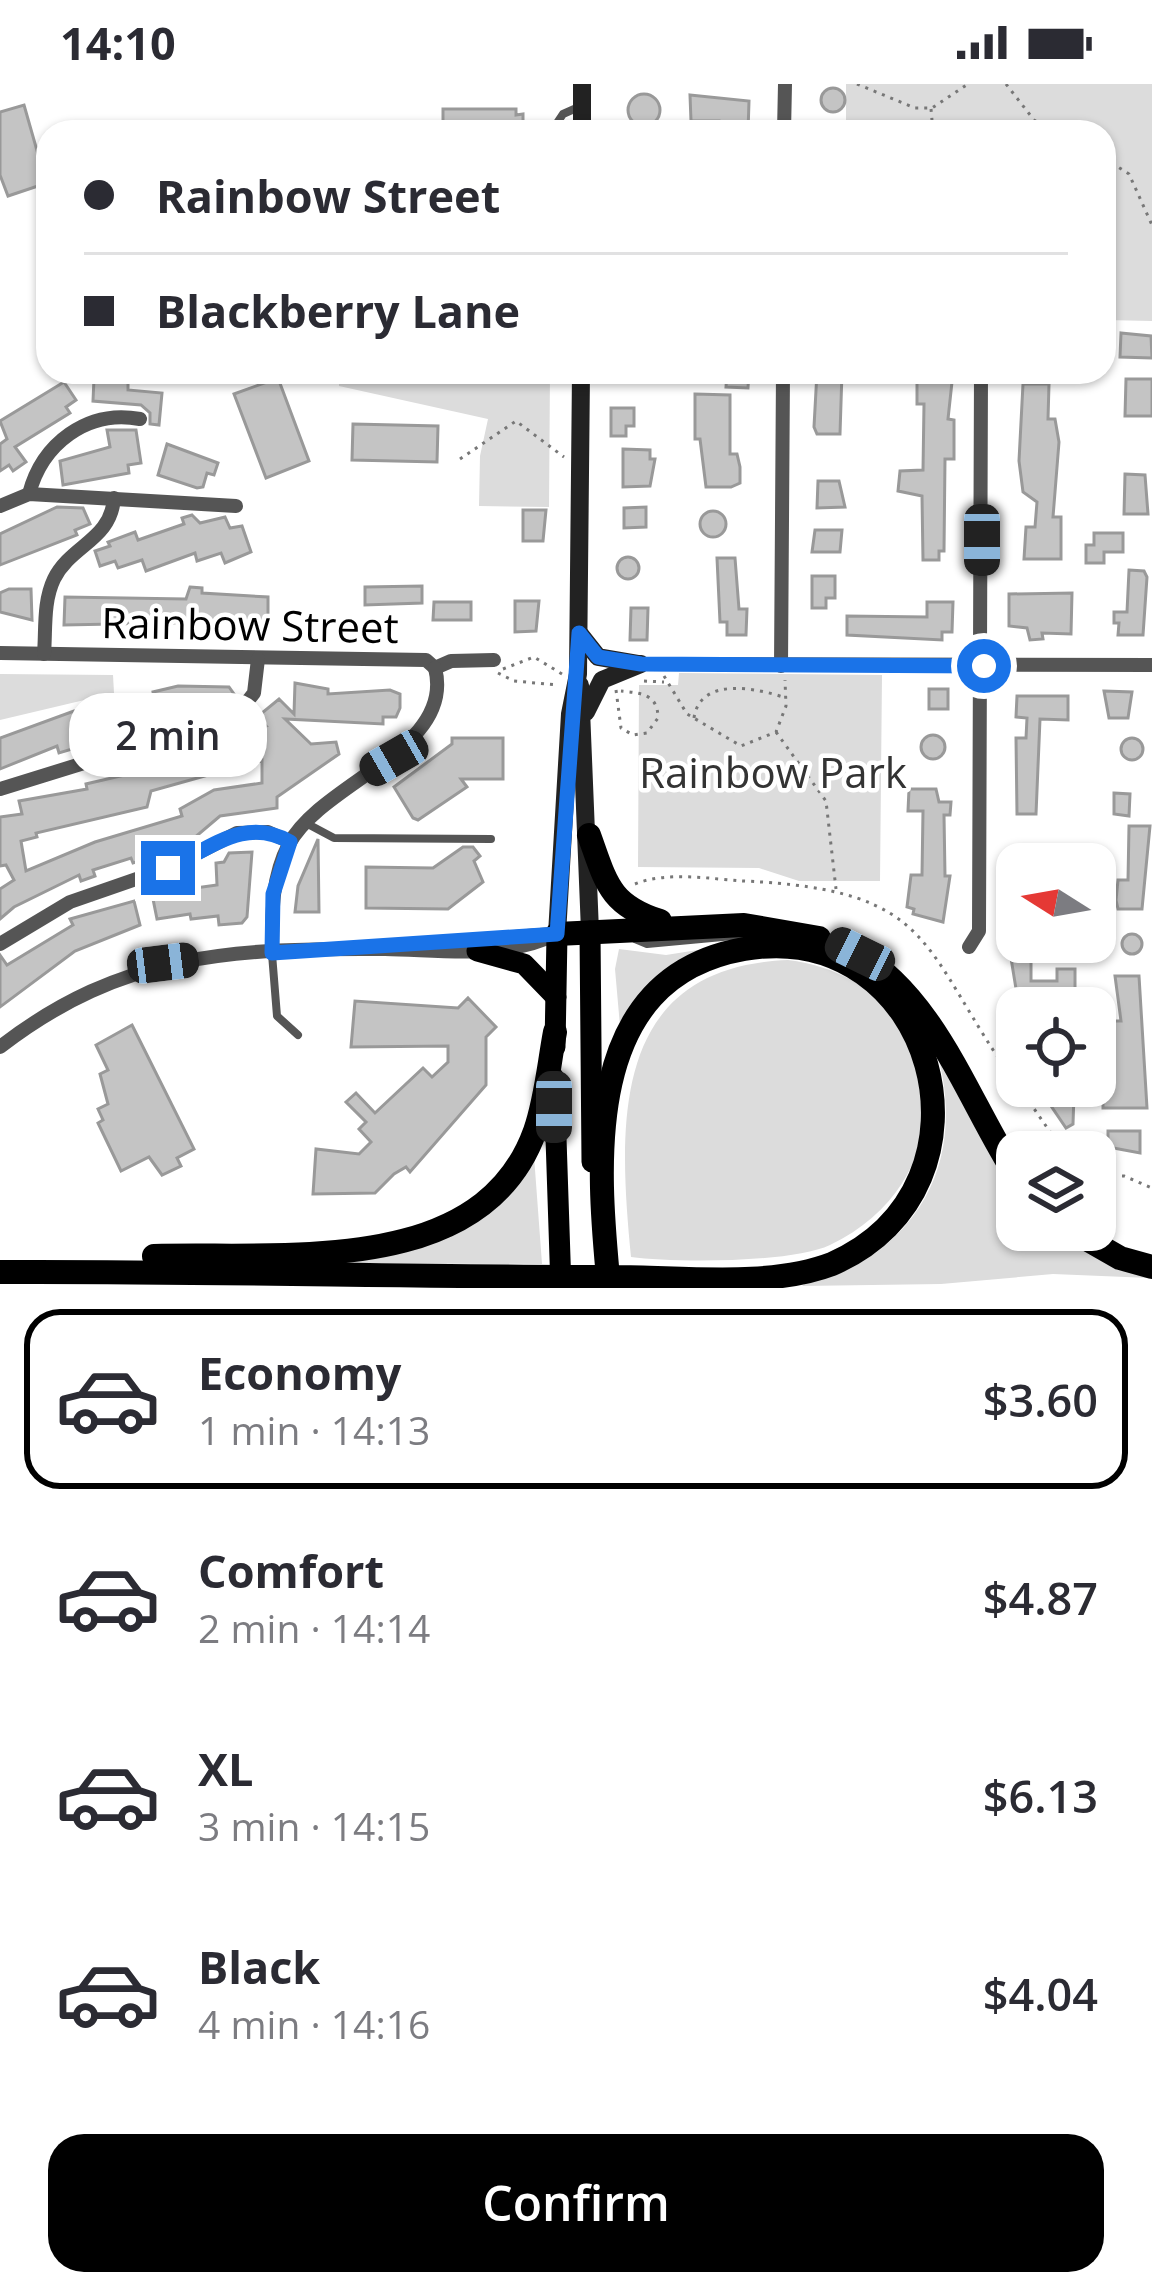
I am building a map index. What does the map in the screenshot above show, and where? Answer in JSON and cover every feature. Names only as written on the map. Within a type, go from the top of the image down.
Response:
[{"type":"highway","points":[[589,835],[616,897],[631,912],[679,927]]},
{"type":"highway","points":[[557,934],[762,928],[838,944],[890,974],[916,1004],[996,1141]]},
{"type":"highway","points":[[0,1268],[617,1282],[805,1273],[852,1254],[886,1228],[924,1170],[935,1119],[922,1047],[884,992],[844,963],[816,953],[768,947],[706,961],[645,1006],[621,1044],[606,1102],[603,1182],[617,1282]]},
{"type":"highway","points":[[0,1268],[329,1250],[422,1239],[476,1211],[516,1168],[535,1131],[555,1032]]},
{"type":"highway","points":[[1108,1251],[1152,1268]]},
{"type":"main road","points":[[582,84],[582,120]]},
{"type":"main road","points":[[561,1288],[557,934],[570,714],[578,674],[581,384]]},
{"type":"main road","points":[[579,633],[598,657],[649,664]]},
{"type":"main road","points":[[585,716],[602,680],[649,664]]},
{"type":"main road","points":[[578,674],[601,931],[592,1169],[599,1288]]},
{"type":"main road","points":[[477,951],[524,964],[556,997]]},
{"type":"street","points":[[784,120],[785,84]]},
{"type":"street","points":[[783,384],[783,666]]},
{"type":"street","points":[[969,947],[979,931],[984,666],[981,384]]},
{"type":"street","points":[[29,494],[41,464],[70,432],[113,416],[140,419]]},
{"type":"street","points":[[0,506],[29,494],[236,506]]},
{"type":"street","points":[[44,654],[47,598],[56,574],[106,529],[114,499]]},
{"type":"street","name":"Rainbow Street","points":[[0,653],[426,660],[435,668],[451,661],[495,663]]},
{"type":"street","points":[[0,789],[18,779],[119,756],[236,716],[254,693],[258,659]]},
{"type":"street","points":[[649,664],[1152,665]]},
{"type":"street","points":[[272,953],[273,894],[290,842],[320,803],[411,742],[437,690],[435,668]]},
{"type":"street","points":[[0,944],[70,902],[168,868],[237,833],[268,832],[290,842]]},
{"type":"street","points":[[389,949],[426,941],[557,934]]},
{"type":"street","points":[[0,1047],[50,1009],[126,973],[163,963],[272,953],[477,951],[531,946],[557,934]]},
{"type":"lane","points":[[559,120],[582,106]]},
{"type":"lane","points":[[304,822],[334,838],[491,839]]},
{"type":"lane","points":[[601,931],[647,944],[731,940],[762,928]]},
{"type":"lane","points":[[272,953],[277,1016],[298,1036]]},
{"type":"path","points":[[857,84],[874,95],[932,108],[968,84]]},
{"type":"path","points":[[1006,84],[1034,120]]},
{"type":"path","points":[[932,108],[932,120]]},
{"type":"path","points":[[1116,166],[1129,174],[1152,225]]},
{"type":"path","points":[[460,460],[516,421],[580,470]]},
{"type":"path","points":[[495,663],[511,669],[535,657],[558,674],[578,674]]},
{"type":"path","points":[[649,664],[694,720],[741,746],[776,732]]},
{"type":"path","points":[[776,732],[786,698],[783,666]]},
{"type":"path","points":[[694,720],[698,701],[710,693],[754,687],[786,698]]},
{"type":"path","points":[[776,732],[826,802],[827,843],[837,866],[835,890]]},
{"type":"path","points":[[616,897],[639,882],[665,878],[835,890],[885,910],[927,941],[996,1051]]},
{"type":"path","points":[[1116,1175],[1152,1188]]},
{"type":"green space","points":[[846,84],[1152,84],[1152,321],[1116,320],[1116,120],[846,120]]},
{"type":"green space","points":[[550,384],[549,507],[479,506],[480,456],[488,419],[339,386]]},
{"type":"green space","name":"Rainbow Park","points":[[679,673],[882,675],[880,881],[799,881],[759,868],[638,867],[639,685],[678,685]]},
{"type":"green space","points":[[0,674],[113,675],[114,693],[0,720]]},
{"type":"green space","points":[[619,949],[666,955],[704,949],[620,1026],[615,969]]},
{"type":"green space","points":[[788,960],[842,975],[883,1003],[910,1041],[924,1084],[923,1130],[907,1175],[876,1214],[830,1245],[812,1251],[732,1260],[631,1257],[625,1155],[628,1106],[638,1061],[657,1022],[687,991],[730,969]]},
{"type":"green space","points":[[934,1043],[996,1148],[996,1251],[1102,1251],[1150,1278],[1053,1274],[941,1284],[802,1286],[860,1263],[888,1243],[927,1195],[945,1137],[942,1075]]},
{"type":"green space","points":[[534,1156],[542,1264],[280,1263],[434,1243],[470,1224]]},
{"type":"building","points":[[833,88],[845,100],[833,112],[821,100]]},
{"type":"building","points":[[644,94],[658,104],[656,120],[632,120],[628,110],[633,99]]},
{"type":"building","points":[[690,95],[749,101],[748,120],[691,120]]},
{"type":"building","points":[[24,105],[36,147],[36,187],[8,196],[0,175],[0,112]]},
{"type":"building","points":[[443,109],[516,109],[516,115],[523,114],[523,120],[443,120]]},
{"type":"building","points":[[1121,333],[1151,336],[1152,358],[1120,357]]},
{"type":"building","points":[[1126,379],[1152,379],[1152,416],[1125,416]]},
{"type":"building","points":[[61,384],[76,400],[66,407],[70,413],[15,447],[26,462],[13,471],[9,465],[0,471],[0,444],[7,439],[0,421]]},
{"type":"building","points":[[94,384],[128,384],[128,390],[162,393],[159,425],[150,424],[150,413],[141,405],[93,401]]},
{"type":"building","points":[[262,384],[280,384],[309,461],[266,478],[234,394]]},
{"type":"building","points":[[816,384],[842,384],[840,434],[817,434]]},
{"type":"building","points":[[917,384],[952,384],[948,419],[954,420],[954,459],[945,459],[944,551],[939,551],[939,560],[923,560],[922,496],[898,491],[900,471],[923,470],[924,404],[917,404]]},
{"type":"building","points":[[1023,384],[1049,384],[1048,419],[1055,419],[1059,442],[1053,517],[1061,517],[1061,559],[1024,559],[1026,527],[1035,527],[1037,502],[1023,492],[1019,461]]},
{"type":"building","points":[[695,394],[730,395],[730,454],[737,454],[740,483],[706,487],[700,439],[695,439]]},
{"type":"building","points":[[611,408],[634,408],[634,426],[626,426],[626,436],[611,436]]},
{"type":"building","points":[[353,424],[438,426],[437,462],[352,460]]},
{"type":"building","points":[[107,430],[136,430],[141,463],[128,465],[129,473],[63,485],[60,461],[110,447]]},
{"type":"building","points":[[167,444],[218,463],[214,475],[207,473],[203,487],[197,488],[158,475]]},
{"type":"building","points":[[623,449],[650,450],[650,459],[655,459],[650,486],[623,487]]},
{"type":"building","points":[[1125,474],[1145,475],[1148,514],[1124,514]]},
{"type":"building","points":[[818,481],[839,481],[845,507],[817,508]]},
{"type":"building","points":[[57,507],[83,508],[90,524],[75,530],[77,535],[0,565],[0,534]]},
{"type":"building","points":[[646,507],[646,527],[624,528],[624,508]]},
{"type":"building","points":[[523,510],[546,510],[543,541],[523,541]]},
{"type":"building","points":[[713,511],[726,524],[713,537],[700,524]]},
{"type":"building","points":[[192,515],[200,523],[225,517],[230,528],[242,526],[251,552],[225,563],[221,553],[197,561],[195,553],[146,571],[142,560],[118,568],[115,561],[100,566],[95,551],[110,546],[108,542],[135,532],[138,540],[184,524],[182,518]]},
{"type":"building","points":[[815,530],[842,530],[840,552],[812,552]]},
{"type":"building","points":[[1094,533],[1123,533],[1123,552],[1104,552],[1104,563],[1086,563],[1086,545],[1094,545]]},
{"type":"building","points":[[628,557],[639,568],[628,579],[617,568]]},
{"type":"building","points":[[717,558],[735,558],[739,609],[747,609],[746,635],[727,635],[727,622],[720,622]]},
{"type":"building","points":[[1129,570],[1144,571],[1147,577],[1143,635],[1118,635],[1119,623],[1114,623],[1114,612],[1127,612]]},
{"type":"building","points":[[812,576],[835,576],[835,598],[826,598],[826,608],[812,608]]},
{"type":"building","points":[[422,586],[422,603],[365,605],[365,587]]},
{"type":"building","points":[[190,587],[202,588],[202,593],[268,597],[268,621],[64,625],[65,597],[186,599]]},
{"type":"building","points":[[31,589],[32,620],[0,612],[0,593]]},
{"type":"building","points":[[1072,593],[1071,634],[1042,633],[1043,639],[1030,640],[1027,628],[1009,626],[1009,594]]},
{"type":"building","points":[[515,601],[539,601],[536,631],[515,632]]},
{"type":"building","points":[[434,602],[471,602],[471,620],[433,620]]},
{"type":"building","points":[[927,602],[953,602],[952,632],[942,632],[942,640],[847,635],[847,616],[927,617]]},
{"type":"building","points":[[631,608],[648,608],[647,640],[630,640]]},
{"type":"building","points":[[295,683],[328,689],[328,694],[390,690],[400,694],[396,717],[383,717],[383,724],[285,719],[311,744],[336,742],[339,754],[277,797],[277,808],[220,816],[193,839],[146,855],[147,859],[133,863],[131,858],[93,870],[95,876],[81,881],[79,875],[14,907],[0,919],[0,889],[14,880],[6,865],[0,866],[0,817],[22,814],[19,801],[87,789],[86,784],[155,768],[165,759],[212,745],[211,741],[266,726],[257,717],[279,699],[294,714]],"holes":[[[262,760],[262,783],[214,790],[180,809],[182,816],[95,842],[26,871],[21,841],[37,837],[36,833],[147,807],[151,791]]]},
{"type":"building","points":[[178,686],[229,687],[234,694],[223,700],[225,708],[184,713],[124,736],[121,723],[96,729],[99,741],[59,753],[57,746],[0,769],[0,738],[74,711],[154,698],[153,692]]},
{"type":"building","points":[[929,689],[948,689],[948,709],[929,709]]},
{"type":"building","points":[[1104,691],[1132,692],[1128,718],[1109,718]]},
{"type":"building","points":[[1017,696],[1068,696],[1068,720],[1040,719],[1036,814],[1017,814],[1016,738],[1026,738],[1027,718],[1016,717]]},
{"type":"building","points":[[933,735],[945,747],[933,759],[921,747]]},
{"type":"building","points":[[452,738],[503,738],[503,779],[461,779],[467,787],[418,820],[413,818],[394,787],[452,744]]},
{"type":"building","points":[[1132,738],[1143,749],[1132,760],[1121,749]]},
{"type":"building","points":[[909,789],[936,789],[939,802],[951,802],[950,815],[944,815],[945,876],[950,876],[943,922],[913,914],[914,909],[907,907],[911,875],[922,875],[923,811],[908,811]]},
{"type":"building","points":[[1114,793],[1130,794],[1129,816],[1114,814]]},
{"type":"building","points":[[1129,826],[1150,826],[1142,909],[1118,909],[1118,880],[1128,880]]},
{"type":"building","points":[[318,839],[319,912],[295,912],[298,886]]},
{"type":"building","points":[[463,847],[473,847],[480,856],[474,861],[483,882],[448,909],[366,908],[366,867],[433,868]]},
{"type":"building","points":[[252,852],[247,917],[242,923],[219,925],[218,916],[191,919],[190,914],[157,919],[152,894],[217,885],[216,863],[224,862],[229,853]]},
{"type":"building","points":[[134,901],[140,925],[75,951],[0,1007],[0,955],[7,965],[73,925],[70,919]]},
{"type":"building","points":[[1132,934],[1142,944],[1132,954],[1122,944]]},
{"type":"building","points":[[1012,963],[1031,963],[1031,981],[1057,981],[1057,969],[1075,969],[1075,987],[1016,987]]},
{"type":"building","points":[[1115,976],[1139,976],[1147,1108],[1103,1108],[1116,1107],[1116,1021],[1121,1021]]},
{"type":"building","points":[[468,998],[496,1027],[486,1037],[486,1085],[410,1172],[406,1167],[394,1174],[375,1193],[313,1194],[316,1149],[359,1154],[371,1142],[359,1129],[366,1122],[346,1102],[356,1093],[375,1113],[423,1068],[432,1077],[448,1062],[448,1046],[351,1047],[355,1001],[458,1008]]},
{"type":"building","points":[[132,1025],[194,1149],[177,1158],[181,1166],[162,1175],[149,1157],[121,1171],[98,1123],[103,1120],[98,1109],[108,1104],[100,1074],[108,1070],[96,1045]]},
{"type":"building","points":[[1052,1107],[1074,1107],[1073,1124],[1066,1128]]},
{"type":"building","points":[[1116,1131],[1140,1131],[1140,1153],[1116,1148]]},
{"type":"route","points":[[168,868],[237,833],[268,832],[290,842],[273,894],[272,953],[389,949],[426,941],[557,934],[579,633],[598,657],[641,664],[984,666]]}]
